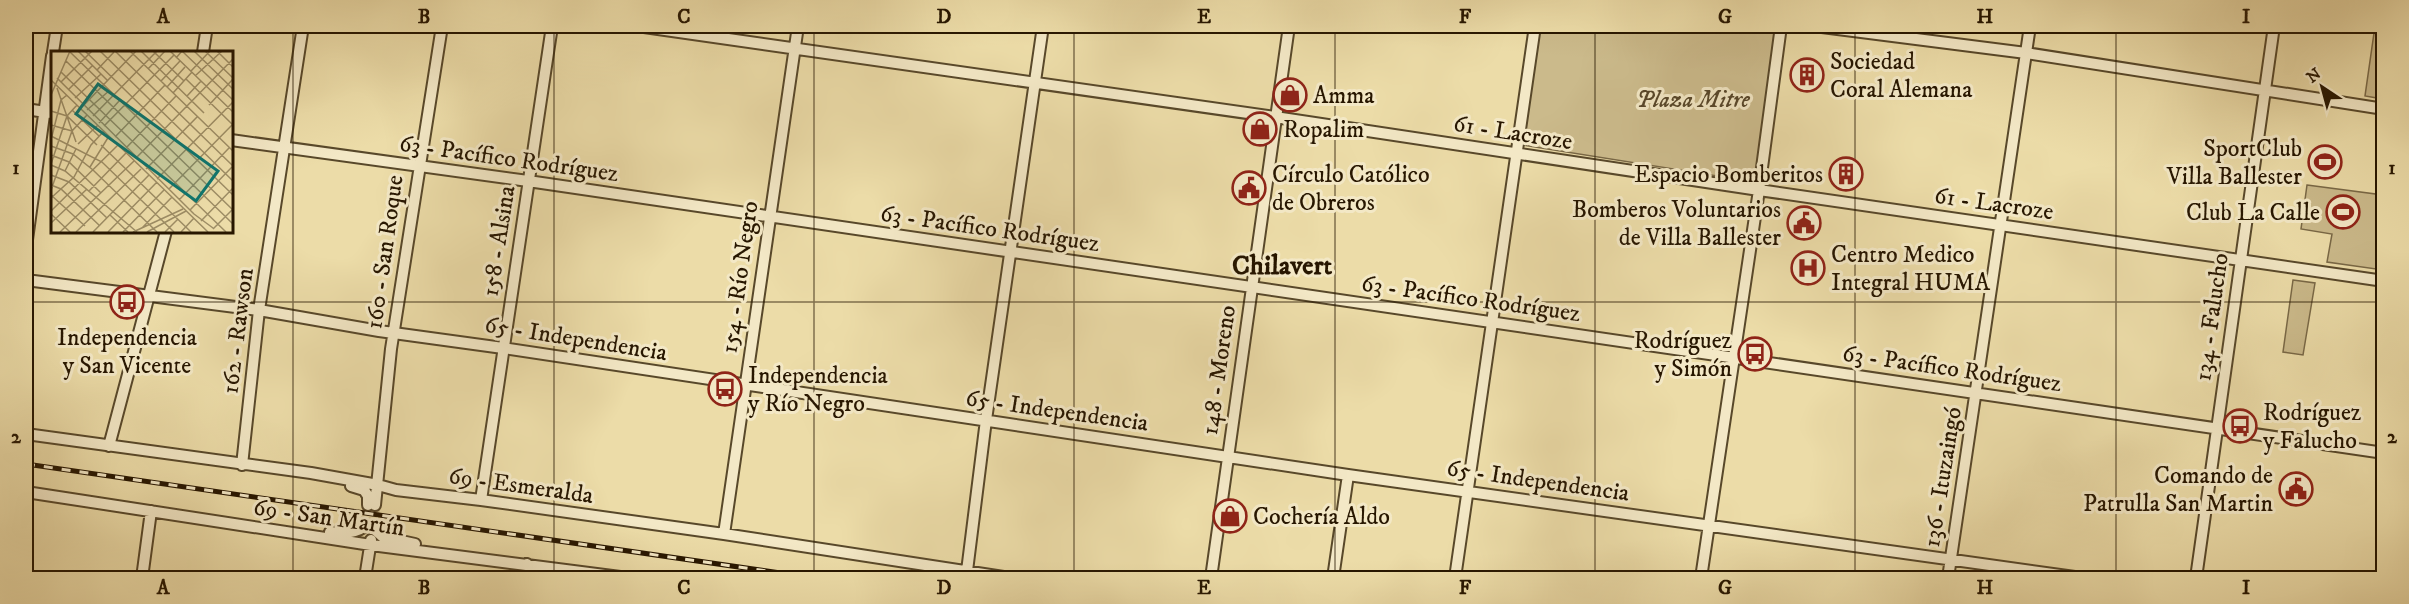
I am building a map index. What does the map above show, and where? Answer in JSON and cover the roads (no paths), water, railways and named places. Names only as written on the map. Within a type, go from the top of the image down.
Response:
[{"type":"street","points":[[53,51],[57,26]]},
{"type":"street","points":[[204,51],[207,26]]},
{"type":"street","name":"162 - Rawson","points":[[242,465],[259,310],[303,26]]},
{"type":"street","name":"160 - San Roque","points":[[311,473],[323,482],[355,486],[364,490],[371,505],[378,485],[394,333],[418,167],[442,26]]},
{"type":"street","name":"158 - Alsina","points":[[481,500],[552,26]]},
{"type":"street","name":"61 - Lacroze","points":[[637,26],[1275,117],[2384,281]]},
{"type":"street","name":"154 - Río Negro","points":[[724,534],[798,26]]},
{"type":"street","points":[[967,571],[986,420],[1043,26]]},
{"type":"street","name":"148 - Moreno","points":[[1211,579],[1289,26]]},
{"type":"street","points":[[1455,579],[1535,26]]},
{"type":"street","points":[[1701,579],[1781,26]]},
{"type":"street","points":[[1814,26],[2026,53],[2384,110]]},
{"type":"street","name":"136 - Ituzaingó","points":[[1948,579],[2030,26]]},
{"type":"street","name":"134 - Falucho","points":[[2196,579],[2274,26]]},
{"type":"street","points":[[26,247],[48,112],[51,77]]},
{"type":"street","points":[[26,109],[48,112]]},
{"type":"street","name":"63 - Pacífico Rodríguez","points":[[232,140],[528,181],[2384,453]]},
{"type":"street","points":[[109,446],[166,232]]},
{"type":"street","name":"65 - Independencia","points":[[26,280],[259,310],[394,333],[1348,475],[2082,579]]},
{"type":"street","name":"69 - Esmeralda","points":[[26,434],[311,473],[396,490],[724,534],[1010,579]]},
{"type":"street","points":[[1332,579],[1348,475]]},
{"type":"street","name":"69 - San Martín","points":[[26,492],[371,545],[628,579]]},
{"type":"street","points":[[142,579],[151,511]]},
{"type":"street","points":[[297,534],[314,531],[341,534],[357,532],[368,527]]},
{"type":"street","points":[[365,579],[371,545],[368,527]]},
{"type":"street","points":[[368,527],[383,537],[429,546],[439,554]]},
{"type":"street","points":[[525,579],[527,564]]},
{"type":"tunnel","points":[[364,527],[368,505]]},
{"type":"tunnel","points":[[373,528],[375,505]]},
{"type":"railway","points":[[26,464],[815,578]]},
{"type":"place","name":"Sociedad Coral Alemana","points":[[1807,75]]},
{"type":"place","name":"Amma","points":[[1290,95]]},
{"type":"place","name":"Ropalim","points":[[1260,129]]},
{"type":"place","name":"SportClub Villa Ballester","points":[[2325,162]]},
{"type":"place","name":"Espacio Bomberitos","points":[[1846,174]]},
{"type":"place","name":"Círculo Católico de Obreros","points":[[1249,188]]},
{"type":"place","name":"Club La Calle","points":[[2343,212]]},
{"type":"place","name":"Bomberos Voluntarios de Villa Ballester","points":[[1804,223]]},
{"type":"place","name":"Centro Medico Integral HUMA","points":[[1808,268]]},
{"type":"place","name":"Independencia y San Vicente","points":[[127,302]]},
{"type":"place","name":"Rodríguez y Simón","points":[[1755,354]]},
{"type":"place","name":"Independencia y Río Negro","points":[[725,389]]},
{"type":"place","name":"Rodríguez y Falucho","points":[[2240,426]]},
{"type":"place","name":"Comando de Patrulla San Martin","points":[[2296,489]]},
{"type":"place","name":"Cochería Aldo","points":[[1230,516]]},
{"type":"district","name":"Chilavert","points":[[1282,265]]},
{"type":"park label","name":"Plaza Mitre","points":[[1693,99]]}]
